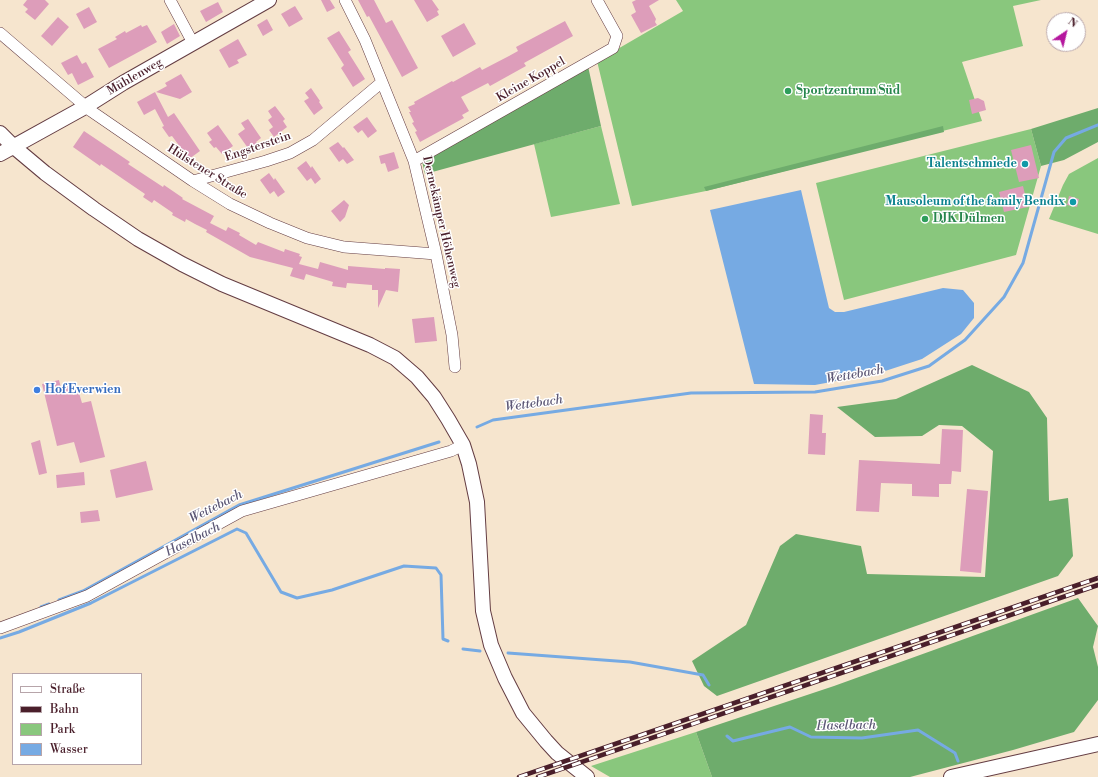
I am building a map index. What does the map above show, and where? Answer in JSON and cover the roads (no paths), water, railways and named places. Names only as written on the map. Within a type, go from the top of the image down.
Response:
[{"type":"street","points":[[170,0],[193,43]]},
{"type":"street","name":"Mühlenweg","points":[[0,154],[85,107],[123,83],[269,0]]},
{"type":"street","name":"Dernekämper Höhenweg","points":[[345,0],[365,40],[414,161],[436,254],[452,334],[455,367]]},
{"type":"street","name":"Kleine Koppel","points":[[414,161],[613,48],[617,36],[597,0]]},
{"type":"street","name":"Hülstener Straße","points":[[0,33],[85,107],[193,182],[230,204],[270,223],[307,238],[344,247],[436,254]]},
{"type":"street","name":"Engsterstein","points":[[193,182],[290,153],[313,140],[382,82]]},
{"type":"street","points":[[0,133],[14,147],[94,209],[138,239],[182,264],[222,284],[370,344],[395,358],[417,377],[434,396],[463,445],[477,502],[483,611],[491,645],[505,678],[523,712],[557,753],[588,777]]},
{"type":"street","points":[[0,628],[87,596],[242,511],[451,451],[463,445]]},
{"type":"street","points":[[952,777],[1098,744]]},
{"type":"water","points":[[801,190],[829,308],[835,312],[844,312],[943,288],[963,290],[974,303],[974,318],[961,334],[922,359],[879,373],[815,385],[754,384],[710,210]]},
{"type":"waterway","name":"Wettebach","points":[[477,427],[493,420],[691,393],[815,392],[882,381],[929,366],[965,340],[1004,297],[1023,263],[1054,152],[1066,138],[1098,125]]},
{"type":"waterway","name":"Wettebach","points":[[59,600],[83,591],[239,505],[439,442]]},
{"type":"waterway","name":"Haselbach","points":[[0,638],[19,632],[91,603],[237,529],[246,533],[281,592],[297,598],[332,590],[404,566],[436,568],[441,575],[443,639],[448,641]]},
{"type":"waterway","name":"Wettebach","points":[[41,607],[49,604]]},
{"type":"waterway","name":"Haselbach","points":[[463,649],[480,651]]},
{"type":"waterway","name":"Haselbach","points":[[508,653],[630,662],[703,675],[709,685]]},
{"type":"waterway","name":"Haselbach","points":[[727,736],[733,741],[790,727],[811,737],[862,738],[918,730],[955,753],[958,761]]},
{"type":"railway","points":[[519,777],[1098,578]]},
{"type":"railway","points":[[538,777],[1098,585]]},
{"type":"place","name":"Sportzentrum Süd","points":[[788,91]]},
{"type":"place","name":"Talentschmiede","points":[[1025,164]]},
{"type":"place","name":"Mausoleum of the family Bendix","points":[[1073,202]]},
{"type":"place","name":"DJK Dülmen","points":[[925,219]]},
{"type":"place","name":"Hof Everwien","points":[[37,390]]}]
